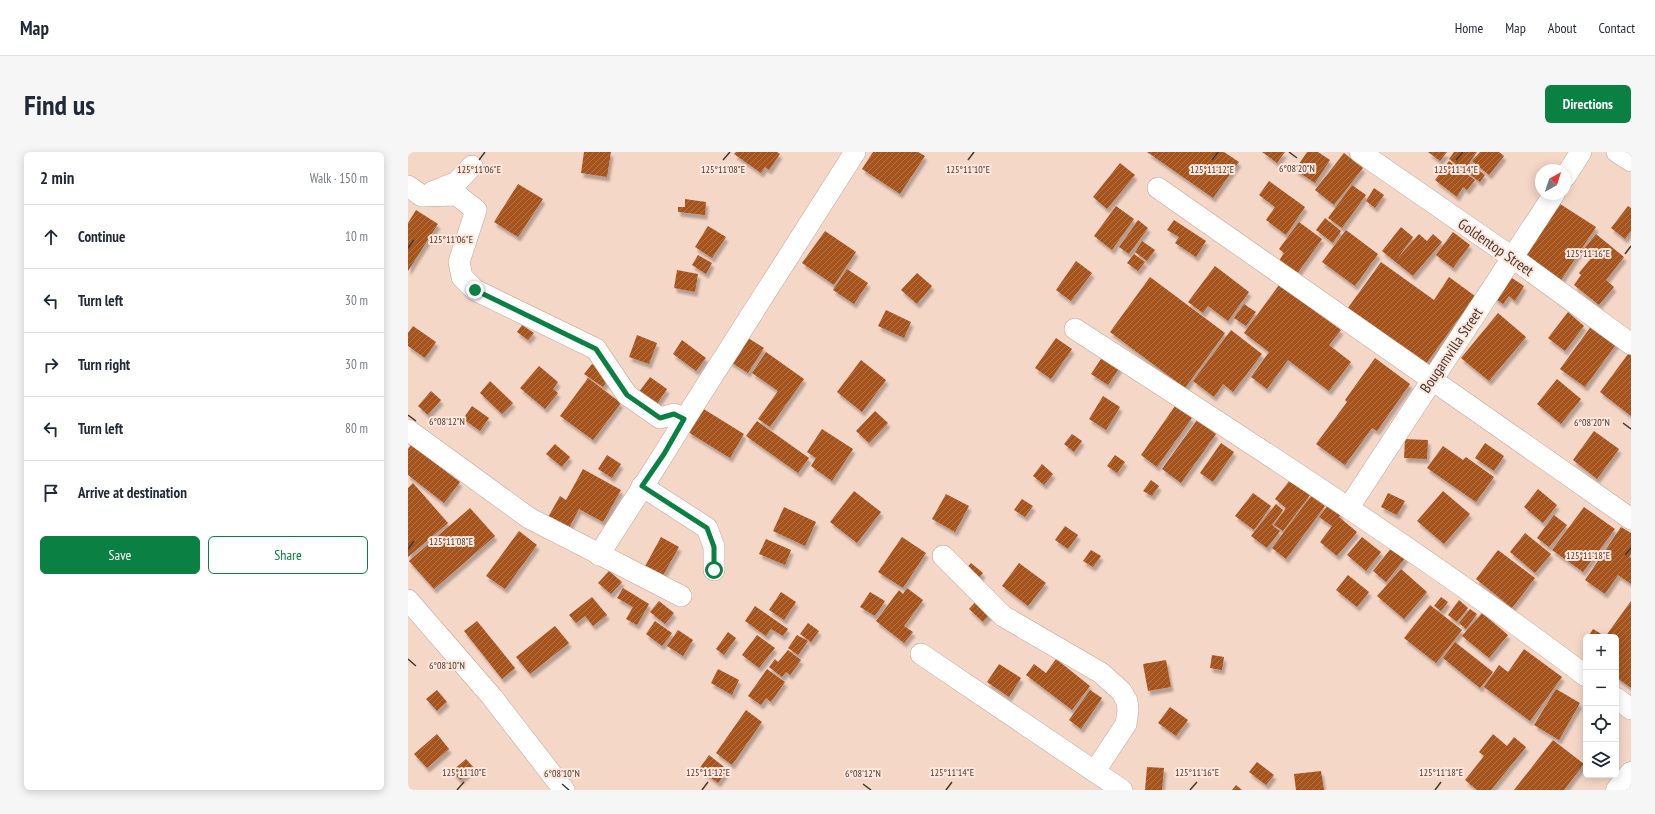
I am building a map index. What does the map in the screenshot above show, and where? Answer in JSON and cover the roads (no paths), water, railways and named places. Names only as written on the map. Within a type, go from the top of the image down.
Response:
[{"type":"main road","points":[[1616,790],[1631,772]]},
{"type":"street","points":[[599,555],[855,152]]},
{"type":"street","name":"Goldentop Street","points":[[1360,152],[1513,258],[1631,344]]},
{"type":"street","points":[[1571,168],[1581,152]]},
{"type":"street","points":[[1618,152],[1631,161]]},
{"type":"street","points":[[415,191],[457,182],[472,166]]},
{"type":"street","points":[[1158,188],[1631,519]]},
{"type":"street","points":[[415,191],[457,195],[476,210],[459,262],[462,277],[475,290],[596,349],[627,395],[660,418],[674,414],[684,419]]},
{"type":"street","name":"Bougamvilla Street","points":[[1349,507],[1431,379],[1513,258],[1550,200]]},
{"type":"street","points":[[1075,329],[1349,507],[1540,641],[1583,674]]},
{"type":"street","points":[[408,430],[529,518],[681,596]]},
{"type":"street","points":[[642,486],[707,528],[714,547],[714,570]]},
{"type":"street","points":[[943,556],[1003,616],[1101,673],[1121,691],[1127,701],[1128,710],[1126,724],[1095,771]]},
{"type":"street","points":[[408,600],[492,697],[564,790]]},
{"type":"street","points":[[921,654],[1122,790]]},
{"type":"street","points":[[1619,700],[1631,710]]}]
